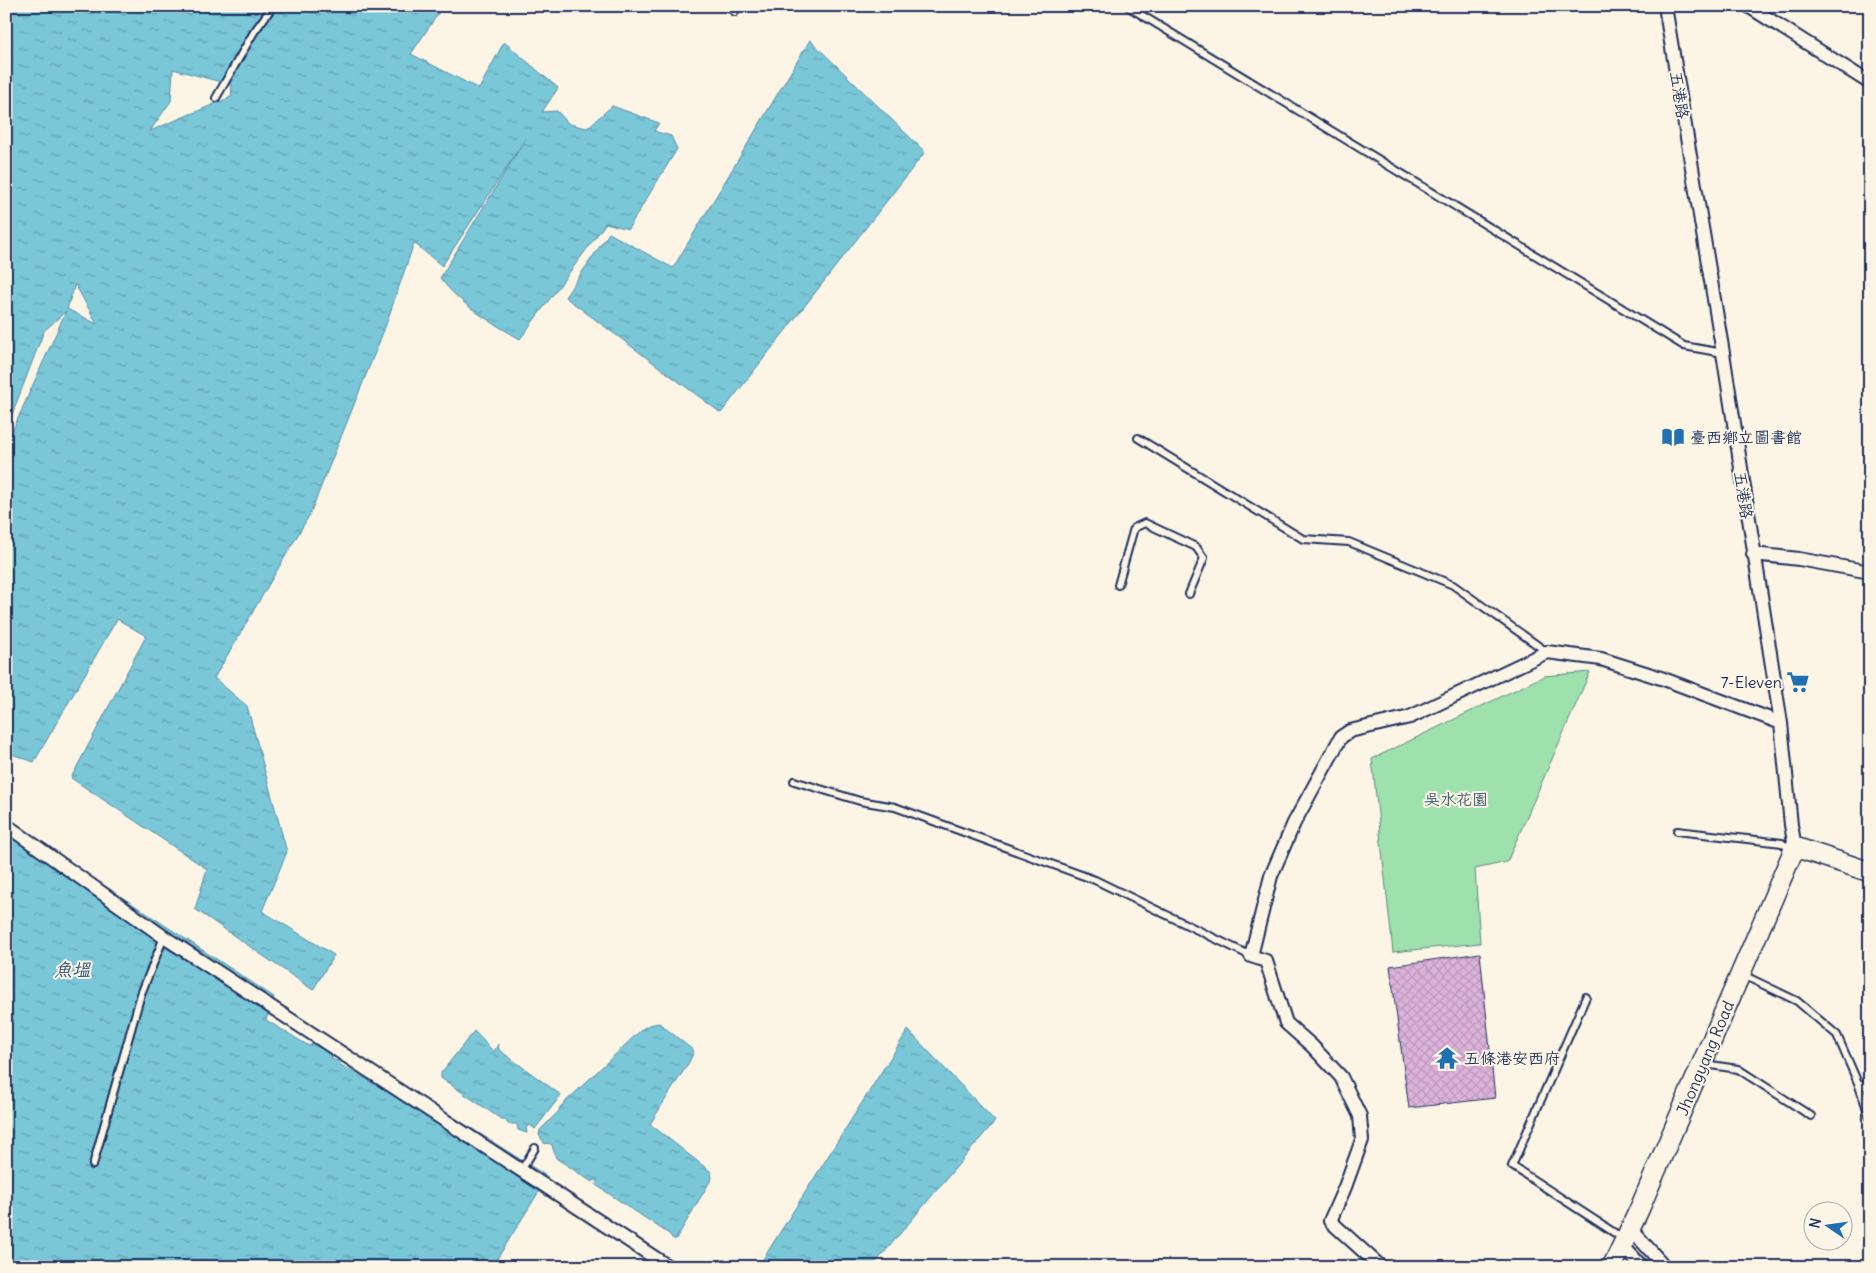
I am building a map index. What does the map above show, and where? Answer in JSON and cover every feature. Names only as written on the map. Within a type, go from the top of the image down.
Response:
[{"type":"street","name":"五港路","points":[[1665,6],[1723,353],[1781,723],[1794,850]]},
{"type":"street","points":[[1748,6],[1870,83]]},
{"type":"street","points":[[1753,554],[1799,558],[1870,572]]},
{"type":"street","points":[[1381,1267],[1330,1221],[1362,1140],[1360,1116],[1341,1077],[1312,1046],[1286,1023],[1266,961],[1251,956],[1271,876],[1294,823],[1341,738],[1350,732],[1410,717],[1547,652],[1601,659],[1661,678],[1781,723]]},
{"type":"street","points":[[6,825],[164,937],[522,1169],[669,1267]]},
{"type":"street","points":[[1794,850],[1870,872]]},
{"type":"street","name":"Jhongyang Road","points":[[1612,1267],[1703,1064],[1794,850]]},
{"type":"street","points":[[1626,1238],[1642,1267]]},
{"type":"street","points":[[1626,1238],[1665,1267]]},
{"type":"lane","points":[[216,98],[254,32],[273,6]]},
{"type":"lane","points":[[727,6],[735,12]]},
{"type":"lane","points":[[1127,6],[1684,346],[1723,353]]},
{"type":"lane","points":[[1138,438],[1303,539],[1350,542],[1453,584],[1547,652]]},
{"type":"lane","points":[[1118,585],[1134,528],[1146,523],[1196,547],[1204,558],[1189,594]]},
{"type":"lane","points":[[794,781],[860,801],[895,807],[1095,880],[1251,956]]},
{"type":"lane","points":[[1677,831],[1782,843],[1794,850]]},
{"type":"lane","points":[[93,1165],[141,994],[164,937]]},
{"type":"lane","points":[[1742,974],[1797,1001],[1837,1035],[1858,1083],[1870,1118]]},
{"type":"lane","points":[[1586,997],[1512,1166],[1626,1238]]},
{"type":"lane","points":[[1703,1064],[1738,1069],[1811,1116]]},
{"type":"lane","points":[[1858,1083],[1870,1088]]},
{"type":"lane","points":[[522,1169],[535,1148]]},
{"type":"green space","name":"吳水花園","points":[[1590,672],[1507,862],[1475,869],[1480,943],[1393,952],[1372,759],[1544,676]]},
{"type":"water","points":[[6,6],[443,6],[411,54],[479,89],[504,42],[558,88],[542,112],[557,111],[569,124],[587,128],[612,106],[659,123],[654,131],[671,136],[677,149],[628,229],[606,223],[520,339],[487,320],[466,305],[440,278],[526,138],[442,266],[414,243],[384,330],[310,514],[214,678],[247,706],[287,852],[262,911],[334,955],[313,990],[195,909],[207,869],[71,778],[146,636],[117,619],[34,762],[9,753],[6,756],[6,445],[66,311],[44,331],[6,430]],"holes":[[[173,69],[232,85],[231,97],[150,131],[171,101]],[[75,284],[97,324],[67,309]]]},
{"type":"water","points":[[810,40],[925,152],[721,413],[565,297],[609,233],[673,268]]},
{"type":"water","name":"魚塭","points":[[6,821],[274,997],[266,1020],[309,1046],[315,1042],[333,1054],[331,1058],[336,1061],[341,1059],[339,1064],[366,1079],[368,1078],[372,1083],[375,1083],[381,1071],[548,1177],[492,1267],[6,1267]]},
{"type":"water","points":[[659,1023],[694,1051],[650,1124],[711,1172],[712,1178],[676,1239],[673,1239],[669,1234],[596,1185],[597,1179],[592,1182],[556,1158],[552,1145],[545,1144],[539,1135],[540,1130],[559,1111],[560,1107],[642,1029]]},
{"type":"water","points":[[908,1030],[995,1121],[872,1267],[758,1267]]},
{"type":"water","points":[[474,1031],[494,1052],[498,1044],[499,1050],[561,1095],[535,1129],[530,1125],[526,1127],[527,1133],[518,1130],[517,1124],[508,1124],[505,1119],[501,1119],[441,1078],[441,1073]]},
{"type":"building","name":"五條港安西府","points":[[1480,953],[1495,1098],[1409,1108],[1390,966]]},
{"type":"place","name":"臺西鄉立圖書館","points":[[1673,437]]},
{"type":"place","name":"7-Eleven","points":[[1798,682]]},
{"type":"place","name":"五條港安西府","points":[[1447,1058]]}]
